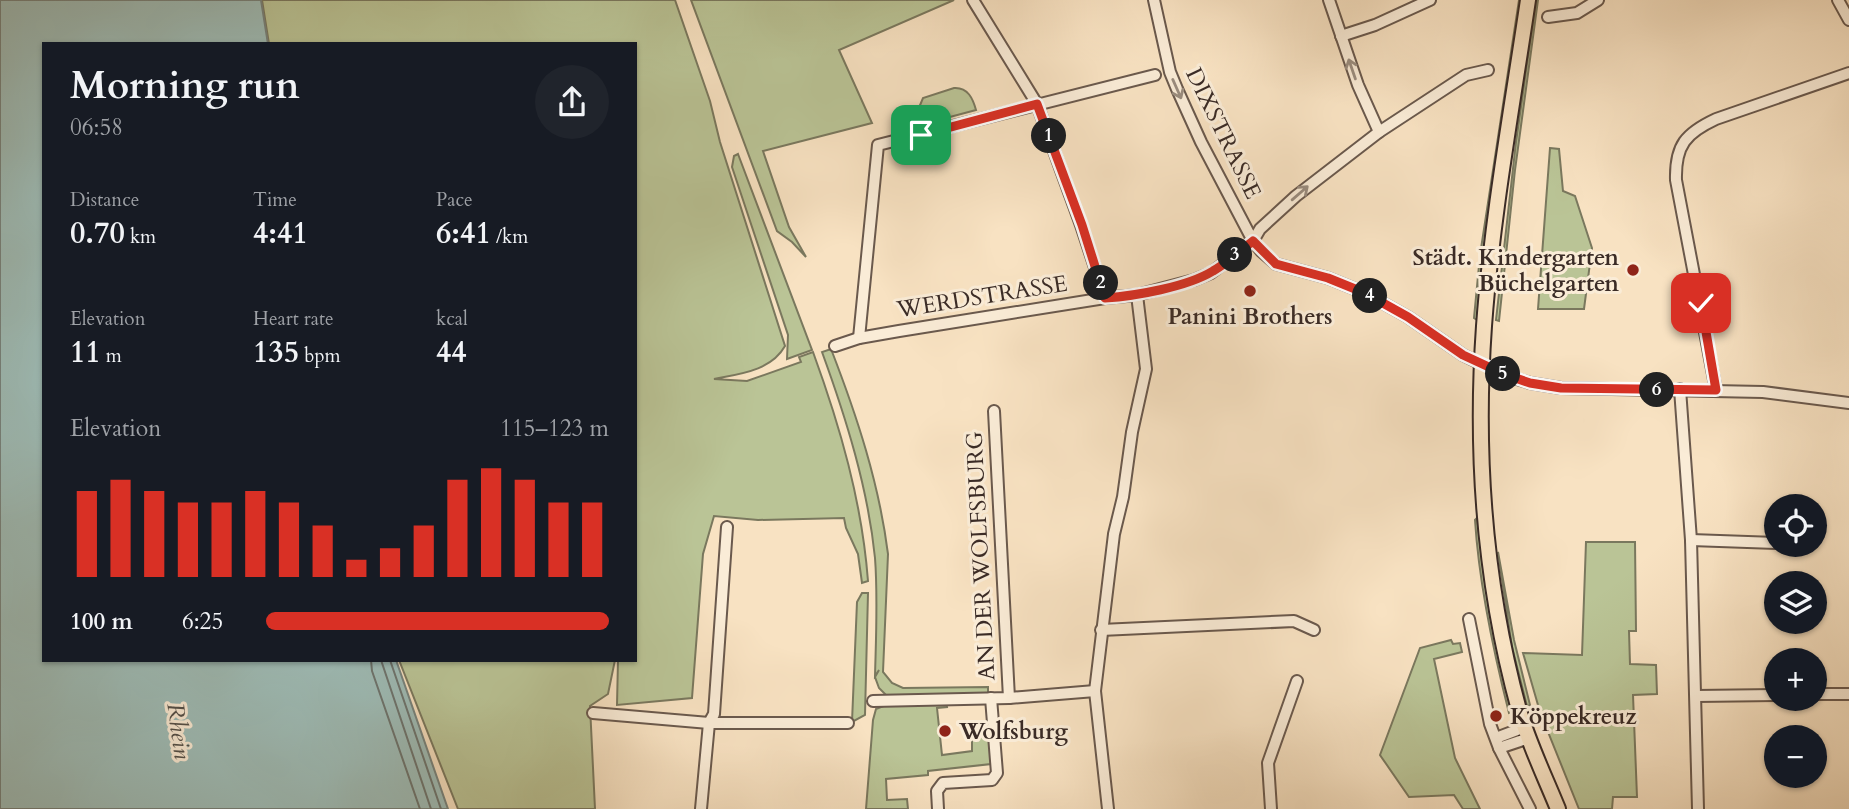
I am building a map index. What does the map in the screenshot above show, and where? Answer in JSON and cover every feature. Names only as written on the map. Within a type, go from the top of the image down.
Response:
[{"type":"main road","points":[[1528,0],[1497,205],[1482,364],[1483,482],[1498,622],[1527,732],[1558,809]]},
{"type":"street","points":[[973,0],[1037,104],[1086,237],[1105,298]]},
{"type":"street","name":"DIXSTRASSE","points":[[1154,0],[1170,72],[1201,142],[1253,241],[1276,264],[1328,278],[1365,293],[1408,317],[1463,355],[1530,383],[1561,388],[1763,392],[1849,403]]},
{"type":"street","points":[[1329,0],[1358,85],[1379,131]]},
{"type":"street","points":[[1341,36],[1375,25],[1430,0]]},
{"type":"street","points":[[1548,17],[1577,13],[1598,0]]},
{"type":"street","points":[[1839,0],[1849,20]]},
{"type":"street","name":"WERDSTRASSE","points":[[835,346],[859,338],[1136,295],[1211,273],[1253,241],[1260,229],[1296,196],[1379,131],[1466,75],[1488,70]]},
{"type":"street","points":[[1716,390],[1676,180],[1675,162],[1680,147],[1698,127],[1716,119],[1849,73]]},
{"type":"street","points":[[859,338],[878,145],[1156,75]]},
{"type":"street","points":[[1108,809],[1095,691],[1114,534],[1146,369],[1136,295]]},
{"type":"street","points":[[1680,390],[1691,540],[1698,809]]},
{"type":"street","name":"AN DER WOLFSBURG","points":[[994,411],[1009,698]]},
{"type":"street","points":[[701,809],[709,723],[714,714],[727,527]]},
{"type":"street","points":[[1691,540],[1764,542]]},
{"type":"street","points":[[1469,618],[1485,705],[1497,743],[1530,809]]},
{"type":"street","points":[[1101,630],[1294,621],[1314,630]]},
{"type":"street","points":[[1271,809],[1268,763],[1297,681]]},
{"type":"street","name":"AN DER WOLFSBURG","points":[[873,701],[1009,698],[1095,691]]},
{"type":"street","points":[[1827,694],[1849,694]]},
{"type":"street","points":[[1696,696],[1764,695]]},
{"type":"street","points":[[938,809],[937,791],[943,783],[992,780],[997,773],[991,698]]},
{"type":"street","points":[[593,713],[709,723],[848,723]]},
{"type":"street","points":[[1497,743],[1527,732]]},
{"type":"green space","points":[[262,0],[675,0],[710,101],[720,142],[785,346],[772,361],[763,366],[714,379],[747,381],[801,362],[799,357],[813,352],[832,408],[855,493],[868,581],[862,583],[858,554],[844,518],[758,520],[714,516],[703,554],[692,698],[617,705],[618,662],[637,662],[637,42],[269,42]]},
{"type":"green space","points":[[691,0],[954,0],[839,50],[872,123],[763,151],[789,227],[806,257],[777,231]]},
{"type":"green space","points":[[1519,0],[1522,0],[1486,230],[1477,320],[1474,318],[1480,255]]},
{"type":"green space","points":[[1536,0],[1499,321],[1496,320],[1516,142]]},
{"type":"green space","points":[[954,88],[966,92],[976,110],[920,125],[918,110],[923,98]]},
{"type":"green space","points":[[1550,148],[1559,149],[1563,191],[1575,196],[1592,248],[1584,309],[1538,309]]},
{"type":"green space","points":[[738,154],[812,350],[787,359],[788,335],[732,167],[734,156]]},
{"type":"green space","points":[[831,349],[866,450],[884,528],[888,554],[883,672],[892,683],[903,688],[988,687],[988,694],[887,696],[879,688],[875,677],[879,670],[875,676],[876,587],[872,532],[855,454],[822,352]]},
{"type":"green space","points":[[1477,518],[1486,588],[1512,712],[1509,713],[1483,593],[1475,520]]},
{"type":"green space","points":[[1586,542],[1635,542],[1636,631],[1629,631],[1630,664],[1656,665],[1657,694],[1633,695],[1637,797],[1613,797],[1612,809],[1579,809],[1540,712],[1523,653],[1582,655]]},
{"type":"green space","points":[[1498,552],[1514,640],[1530,705],[1527,706],[1512,647]]},
{"type":"green space","points":[[862,593],[868,593],[865,715],[852,722],[857,602]]},
{"type":"green space","points":[[1451,640],[1453,644],[1460,643],[1462,652],[1434,659],[1455,758],[1480,809],[1463,809],[1454,795],[1409,797],[1380,755],[1420,648]]},
{"type":"green space","points":[[400,662],[615,662],[608,694],[590,706],[595,809],[458,809]]},
{"type":"green space","points":[[946,702],[947,707],[937,708],[942,755],[972,751],[972,734],[986,732],[989,735],[991,764],[886,779],[887,800],[907,799],[908,809],[866,809],[876,709],[886,705]]},
{"type":"water","name":"Rhein","points":[[0,0],[261,0],[268,42],[42,42],[42,662],[397,662],[448,809],[0,809]]},
{"type":"place","name":"Städt. Kindergarten Büchelgarten","points":[[1633,270]]},
{"type":"place","name":"Panini Brothers","points":[[1250,291]]},
{"type":"place","name":"Köppekreuz","points":[[1496,716]]},
{"type":"place","name":"Wolfsburg","points":[[945,731]]},
{"type":"route","points":[[921,135],[1037,104],[1082,225],[1105,298],[1136,295],[1194,280],[1211,273],[1253,241],[1276,264],[1328,278],[1365,293],[1408,317],[1463,355],[1530,383],[1561,388],[1716,390],[1701,303]]}]
